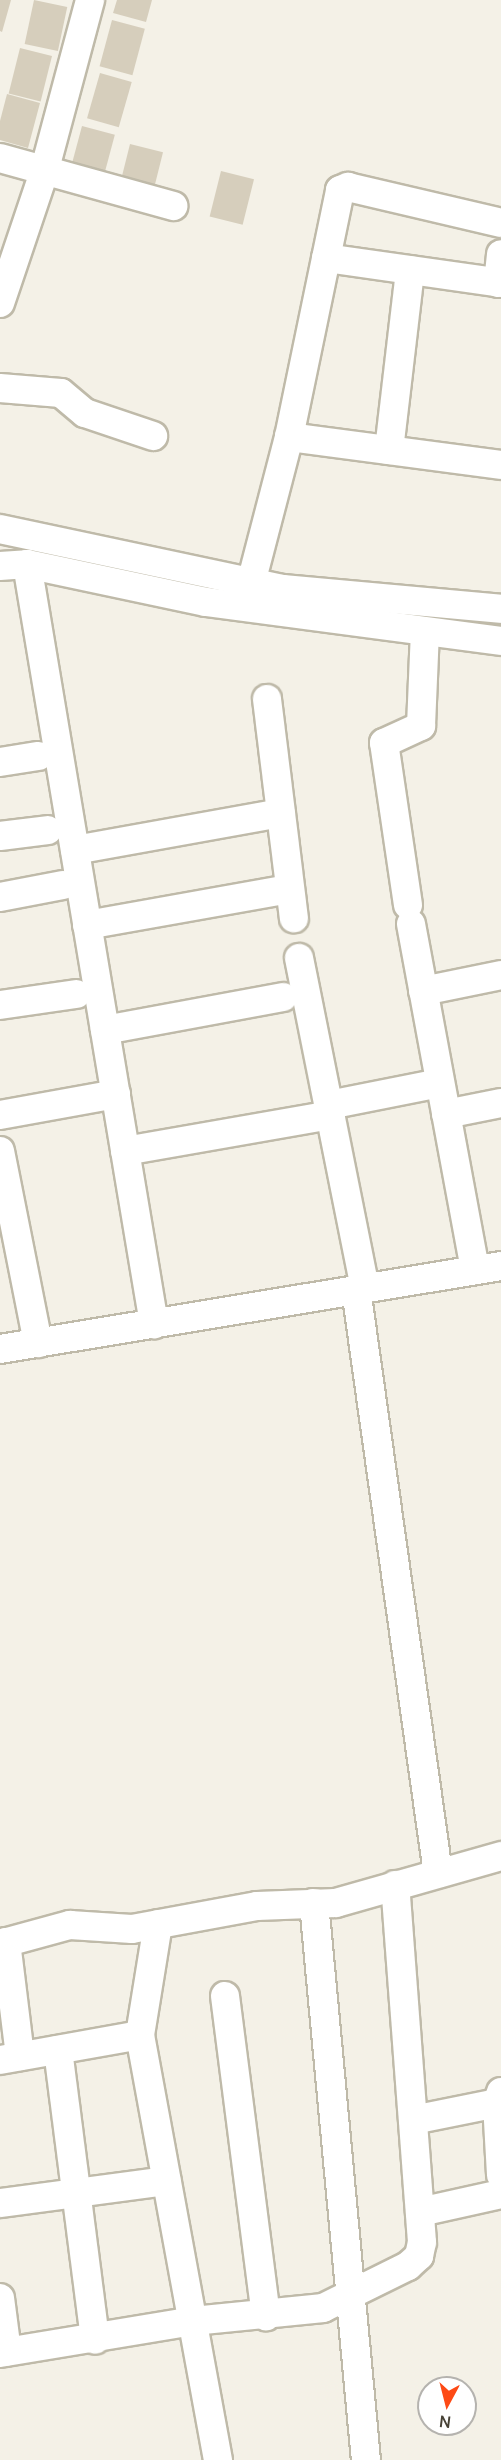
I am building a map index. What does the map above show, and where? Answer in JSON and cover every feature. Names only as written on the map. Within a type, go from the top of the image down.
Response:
[{"type":"street","points":[[0,303],[44,172],[90,0]]},
{"type":"street","points":[[0,158],[173,206]]},
{"type":"street","points":[[251,583],[289,437],[336,199],[340,190],[348,187],[501,223]]},
{"type":"street","points":[[326,258],[499,283],[501,254]]},
{"type":"street","points":[[389,450],[410,270]]},
{"type":"street","points":[[0,388],[61,393],[85,413],[153,436]]},
{"type":"street","points":[[289,437],[501,465]]},
{"type":"street","points":[[0,529],[251,583],[306,592],[501,609]]},
{"type":"street","points":[[154,1324],[75,850],[14,565],[177,597],[501,641]]},
{"type":"street","points":[[177,597],[182,567]]},
{"type":"street","points":[[0,1349],[488,1268],[446,1114],[409,914],[384,749],[390,737],[421,726],[425,632]]},
{"type":"street","points":[[267,699],[294,918]]},
{"type":"street","points":[[0,762],[39,756]]},
{"type":"street","points":[[75,850],[281,813]]},
{"type":"street","points":[[0,836],[48,830]]},
{"type":"street","points":[[0,897],[63,885]]},
{"type":"street","points":[[87,925],[290,889]]},
{"type":"street","points":[[299,958],[330,1110],[361,1289],[438,1873]]},
{"type":"street","points":[[423,991],[501,975]]},
{"type":"street","points":[[0,1005],[76,994]]},
{"type":"street","points":[[105,1030],[283,997]]},
{"type":"street","points":[[125,1151],[330,1110],[440,1083]]},
{"type":"street","points":[[0,1115],[116,1095]]},
{"type":"street","points":[[446,1114],[501,1103]]},
{"type":"street","points":[[0,1151],[38,1343]]},
{"type":"street","points":[[140,2035],[10,2058],[3,1943],[70,1925],[132,1929],[257,1906],[336,1903],[501,1856]]},
{"type":"street","points":[[0,2298],[4,2352],[95,2340],[194,2321],[266,2316],[323,2308],[408,2266],[418,2256],[422,2242],[395,1885]]},
{"type":"street","points":[[314,1903],[366,2460]]},
{"type":"street","points":[[158,1924],[140,2035],[218,2460]]},
{"type":"street","points":[[225,1996],[266,2316]]},
{"type":"street","points":[[58,2050],[95,2340]]},
{"type":"street","points":[[413,2120],[499,2098],[501,2175]]},
{"type":"street","points":[[0,2203],[76,2195],[167,2181]]},
{"type":"street","points":[[420,2212],[501,2194]]},
{"type":"building","points":[[0,0],[11,0],[2,32],[0,31]]},
{"type":"building","points":[[34,0],[67,7],[58,51],[25,44]]},
{"type":"building","points":[[117,0],[152,0],[146,22],[113,13]]},
{"type":"building","points":[[112,20],[145,29],[132,75],[100,66]]},
{"type":"building","points":[[20,48],[52,56],[41,102],[9,94]]},
{"type":"building","points":[[100,73],[132,82],[119,127],[87,118]]},
{"type":"building","points":[[7,94],[40,103],[28,148],[0,140],[0,121]]},
{"type":"building","points":[[82,126],[115,135],[103,180],[70,171]]},
{"type":"building","points":[[130,144],[163,152],[152,198],[119,190]]},
{"type":"building","points":[[221,171],[254,179],[243,225],[210,217]]}]
